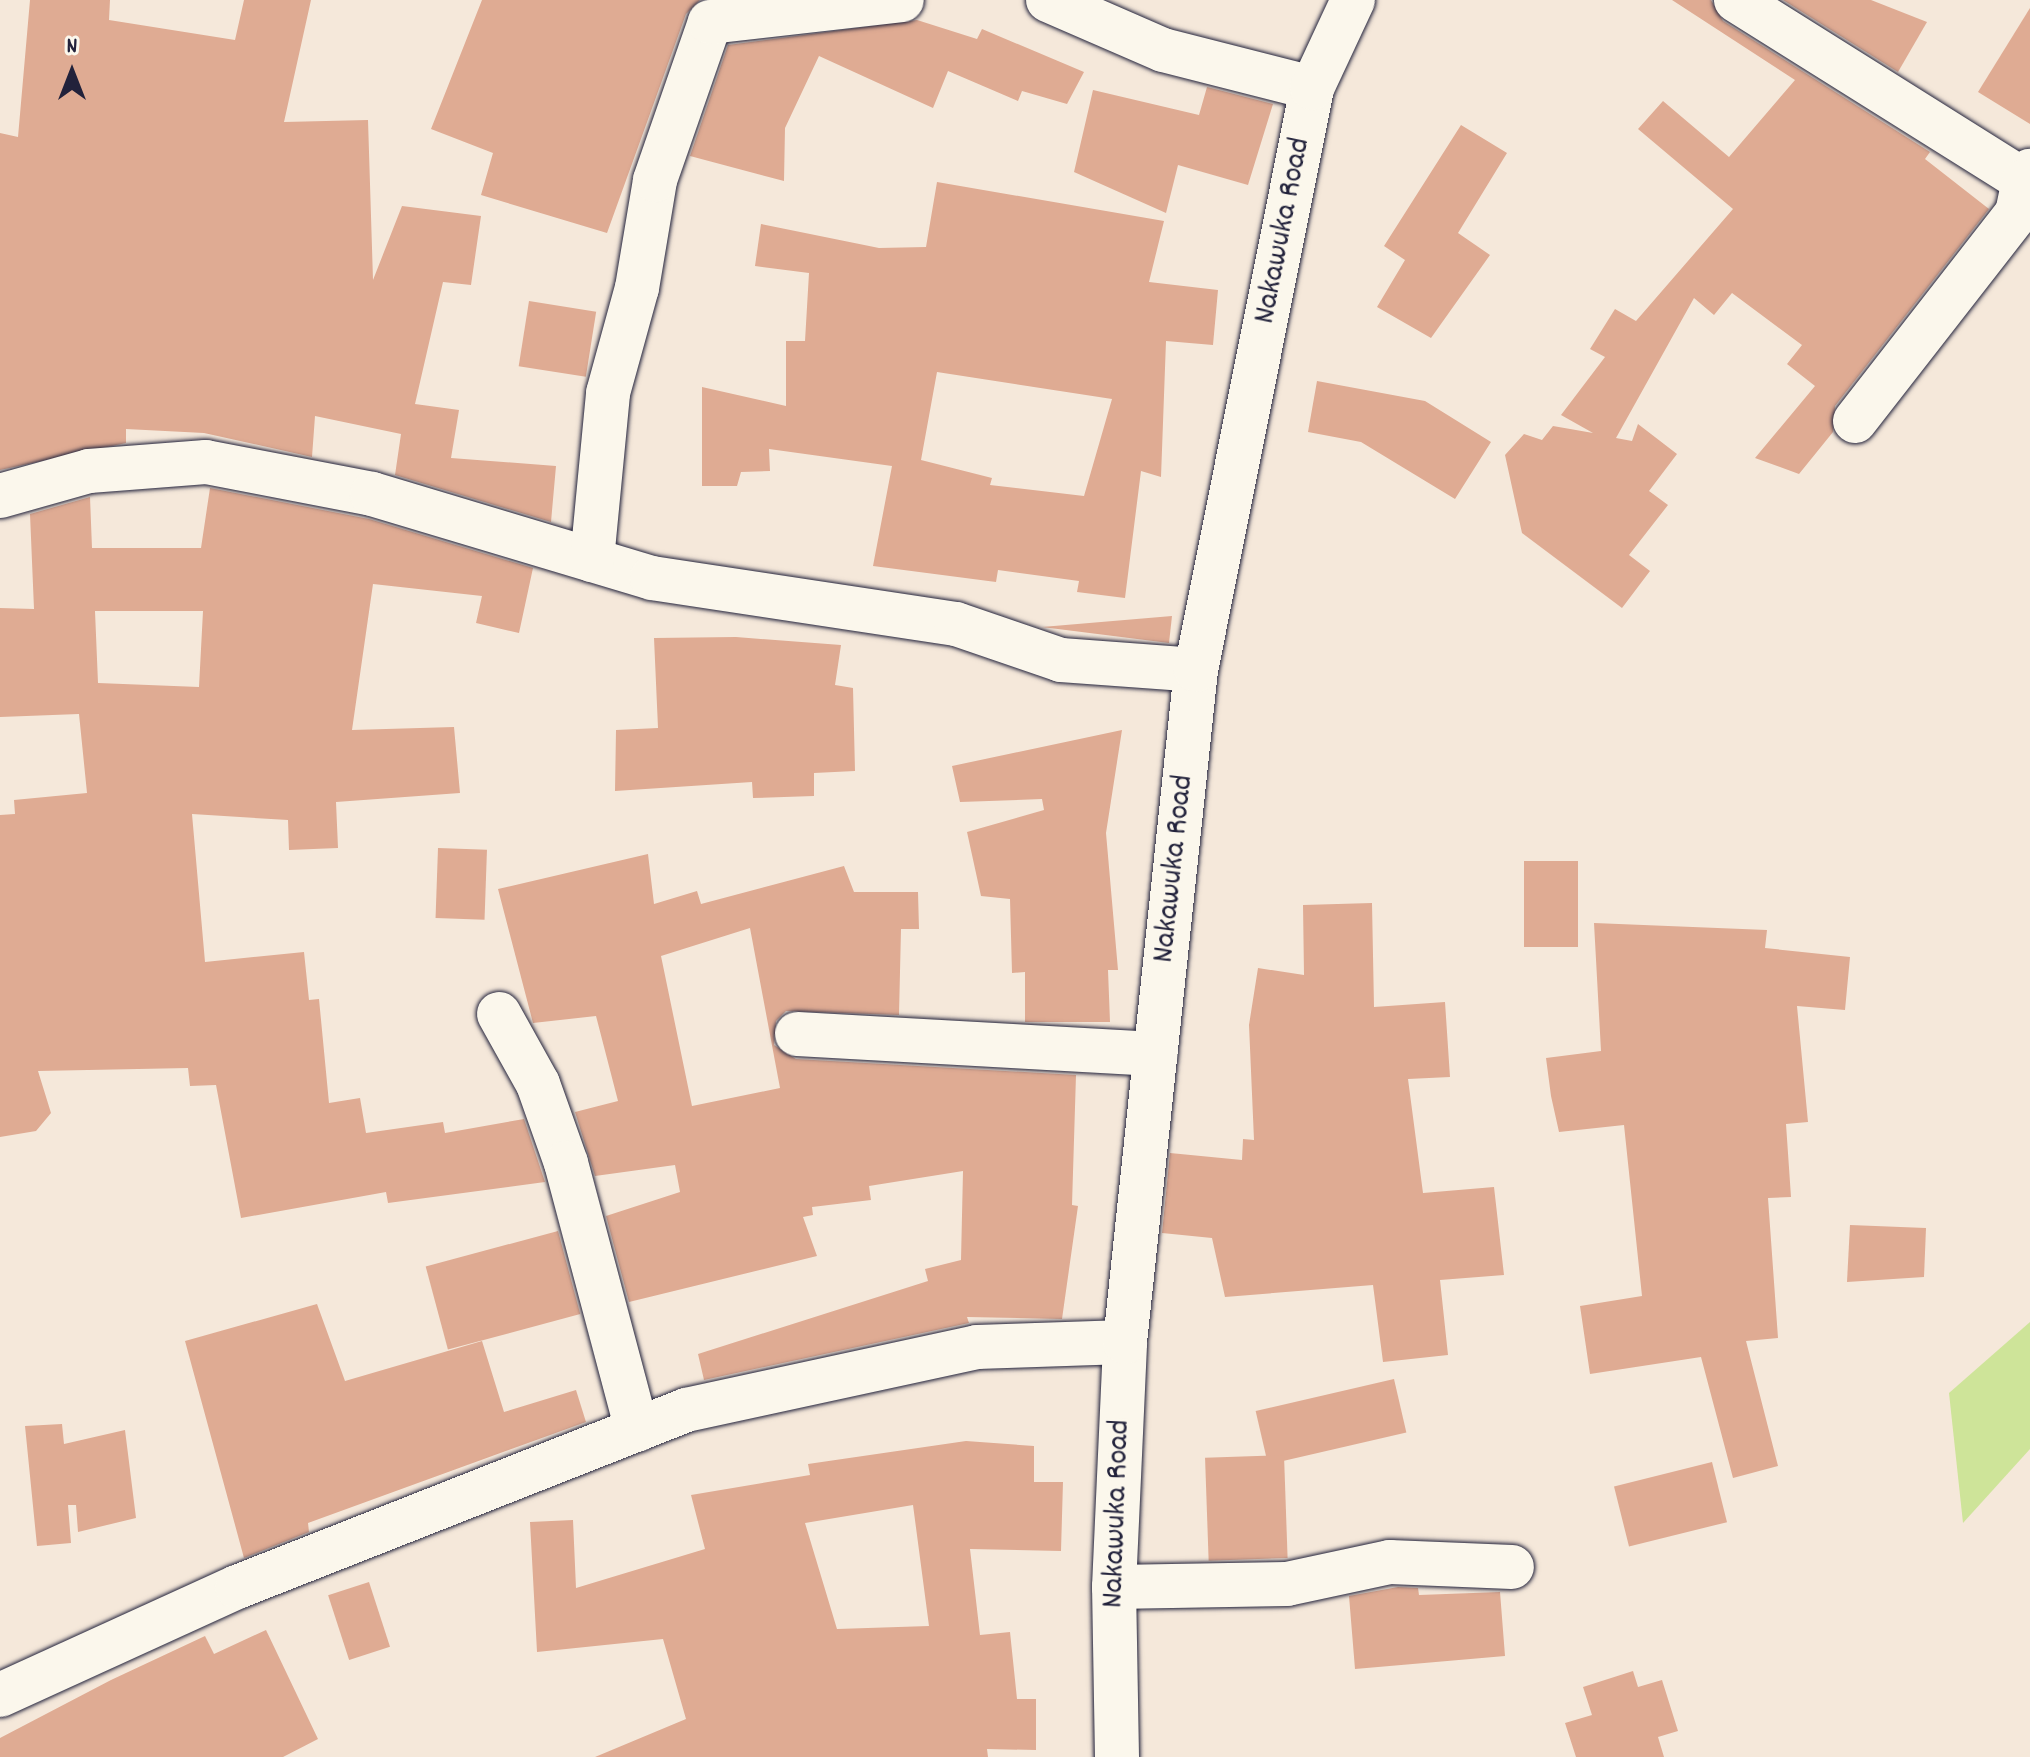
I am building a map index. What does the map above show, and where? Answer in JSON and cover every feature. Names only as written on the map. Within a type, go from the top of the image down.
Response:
[{"type":"street","points":[[592,560],[608,393],[637,288],[655,180],[710,22],[902,0]]},
{"type":"street","points":[[1048,0],[1163,50],[1312,88]]},
{"type":"street","name":"Nakawuka Road","points":[[1117,1757],[1114,1587],[1125,1342],[1196,670],[1312,88],[1353,0]]},
{"type":"street","points":[[1736,0],[2028,179],[2017,213],[1855,421]]},
{"type":"street","points":[[0,496],[89,471],[193,461],[372,494],[592,560],[778,600],[956,624],[1061,660],[1196,670]]},
{"type":"street","points":[[499,1014],[538,1084],[566,1163],[637,1430]]},
{"type":"street","points":[[797,1034],[1155,1054]]},
{"type":"street","points":[[0,1695],[237,1587],[637,1430],[819,1378],[977,1347],[1125,1342]]},
{"type":"street","points":[[1114,1587],[1287,1584],[1390,1562],[1512,1567]]},
{"type":"green space","points":[[2030,1322],[2030,1449],[1963,1523],[1949,1393]]},
{"type":"building","points":[[30,0],[110,0],[109,20],[235,40],[244,0],[311,0],[284,122],[368,120],[373,280],[402,206],[481,216],[471,285],[443,282],[415,404],[459,410],[451,458],[556,466],[551,522],[395,475],[401,434],[315,416],[312,457],[204,433],[126,429],[126,443],[0,470],[0,133],[18,137]]},
{"type":"building","points":[[482,0],[700,0],[686,14],[607,233],[481,195],[493,153],[431,129]]},
{"type":"building","points":[[1672,0],[1711,0],[1723,21],[1930,152],[1925,159],[1989,209],[1835,406],[1833,432],[1799,474],[1755,458],[1815,386],[1787,364],[1802,345],[1732,293],[1714,315],[1694,298],[1616,438],[1632,441],[1638,424],[1677,454],[1649,491],[1668,505],[1629,555],[1650,571],[1622,608],[1522,533],[1505,455],[1524,434],[1542,440],[1553,426],[1593,433],[1561,415],[1605,357],[1590,349],[1615,309],[1636,321],[1733,209],[1638,129],[1663,101],[1729,157],[1795,80]]},
{"type":"building","points":[[1783,0],[1871,0],[1927,22],[1898,72]]},
{"type":"building","points":[[2030,8],[2030,124],[1978,92]]},
{"type":"building","points":[[917,20],[977,39],[982,29],[1084,72],[1067,104],[1022,91],[1018,101],[948,71],[933,108],[819,56],[785,128],[784,181],[690,156],[728,45]]},
{"type":"building","points":[[1207,87],[1273,104],[1248,185],[1178,165],[1166,213],[1074,172],[1093,90],[1199,115]]},
{"type":"building","points":[[1461,125],[1507,153],[1458,233],[1490,255],[1431,338],[1377,307],[1405,260],[1384,246]]},
{"type":"building","points":[[937,182],[1164,221],[1149,282],[1218,290],[1213,345],[1166,341],[1161,477],[1141,471],[1125,598],[1077,592],[1079,581],[998,570],[996,582],[873,566],[892,466],[769,449],[770,471],[741,472],[737,486],[702,486],[702,387],[786,406],[786,341],[805,341],[809,273],[755,266],[761,224],[879,248],[926,247]],"holes":[[[937,372],[1112,399],[1084,496],[990,485],[992,478],[921,460]]]},
{"type":"building","points":[[529,301],[596,312],[586,377],[519,366]]},
{"type":"building","points":[[1317,381],[1425,401],[1491,442],[1455,499],[1361,442],[1308,432]]},
{"type":"building","points":[[210,488],[369,519],[533,568],[519,633],[476,623],[482,596],[373,584],[352,730],[454,727],[460,793],[336,802],[338,848],[289,850],[288,820],[192,814],[205,962],[304,952],[309,1000],[319,999],[329,1103],[360,1098],[366,1133],[443,1122],[445,1133],[524,1119],[545,1182],[388,1203],[386,1192],[241,1218],[216,1085],[190,1086],[188,1068],[38,1071],[51,1113],[36,1131],[0,1137],[0,815],[15,814],[14,800],[87,793],[79,714],[0,717],[0,608],[34,609],[30,514],[90,497],[92,548],[201,548]],"holes":[[[95,611],[203,611],[199,687],[98,683]]]},
{"type":"building","points":[[1172,616],[1169,643],[1042,627]]},
{"type":"building","points":[[736,637],[841,645],[835,685],[853,688],[855,771],[814,773],[814,796],[753,798],[752,782],[615,791],[616,730],[658,728],[654,638]]},
{"type":"building","points":[[1122,730],[1106,833],[1118,970],[1108,970],[1110,1022],[1025,1022],[1025,972],[1012,973],[1010,899],[981,896],[967,832],[1044,810],[1042,799],[960,802],[952,766]]},
{"type":"building","points":[[438,848],[487,850],[485,920],[436,918]]},
{"type":"building","points":[[648,854],[654,904],[697,891],[701,904],[844,866],[854,892],[918,892],[919,929],[901,929],[899,1015],[786,1011],[776,1021],[774,1045],[796,1059],[1076,1075],[1072,1205],[1078,1206],[1062,1319],[967,1317],[969,1323],[704,1380],[698,1354],[928,1281],[925,1269],[961,1260],[963,1171],[869,1186],[871,1200],[812,1207],[813,1215],[803,1217],[817,1256],[629,1302],[606,1216],[680,1192],[675,1165],[595,1176],[575,1112],[618,1101],[596,1016],[533,1023],[498,889]],"holes":[[[750,928],[780,1088],[692,1106],[661,956]]]},
{"type":"building","points":[[1524,861],[1578,861],[1578,947],[1524,947]]},
{"type":"building","points":[[1372,903],[1374,1007],[1445,1002],[1450,1077],[1408,1079],[1423,1193],[1494,1187],[1504,1275],[1440,1280],[1448,1355],[1383,1362],[1373,1285],[1225,1297],[1212,1238],[1162,1233],[1170,1153],[1242,1160],[1243,1139],[1254,1140],[1249,1025],[1258,968],[1304,975],[1303,905]]},
{"type":"building","points":[[1594,923],[1767,930],[1765,948],[1850,957],[1845,1010],[1797,1006],[1808,1122],[1786,1124],[1791,1197],[1768,1198],[1778,1338],[1746,1341],[1778,1466],[1733,1478],[1701,1357],[1590,1374],[1580,1306],[1642,1296],[1624,1125],[1559,1132],[1546,1058],[1601,1051]]},
{"type":"building","points":[[1850,1225],[1926,1228],[1924,1277],[1847,1282]]},
{"type":"building","points":[[558,1231],[580,1314],[448,1350],[426,1266]]},
{"type":"building","points":[[317,1304],[345,1381],[482,1341],[504,1412],[576,1390],[586,1422],[308,1523],[309,1532],[244,1558],[185,1341]]},
{"type":"building","points":[[1394,1379],[1406,1433],[1268,1465],[1256,1411]]},
{"type":"building","points":[[62,1424],[64,1444],[125,1430],[136,1518],[78,1532],[76,1505],[68,1505],[71,1543],[37,1546],[25,1426]]},
{"type":"building","points":[[966,1441],[1034,1446],[1034,1482],[1063,1482],[1061,1551],[970,1549],[980,1635],[1010,1632],[1017,1699],[1036,1699],[1036,1750],[987,1749],[988,1757],[595,1757],[686,1719],[663,1639],[537,1652],[530,1522],[573,1520],[576,1588],[705,1549],[691,1495],[810,1475],[808,1464]],"holes":[[[913,1505],[929,1626],[837,1629],[805,1523]]]},
{"type":"building","points":[[1284,1455],[1288,1558],[1209,1561],[1205,1458]]},
{"type":"building","points":[[1712,1462],[1727,1522],[1629,1547],[1614,1486]]},
{"type":"building","points":[[369,1582],[390,1647],[349,1660],[328,1595]]},
{"type":"building","points":[[1398,1587],[1418,1588],[1419,1595],[1500,1592],[1505,1656],[1355,1669],[1349,1596]]},
{"type":"building","points":[[266,1630],[318,1739],[283,1757],[0,1757],[0,1738],[111,1680],[205,1636],[214,1654]]},
{"type":"building","points":[[1633,1671],[1638,1687],[1662,1680],[1678,1731],[1658,1737],[1664,1757],[1576,1757],[1565,1723],[1592,1715],[1583,1687]]}]
